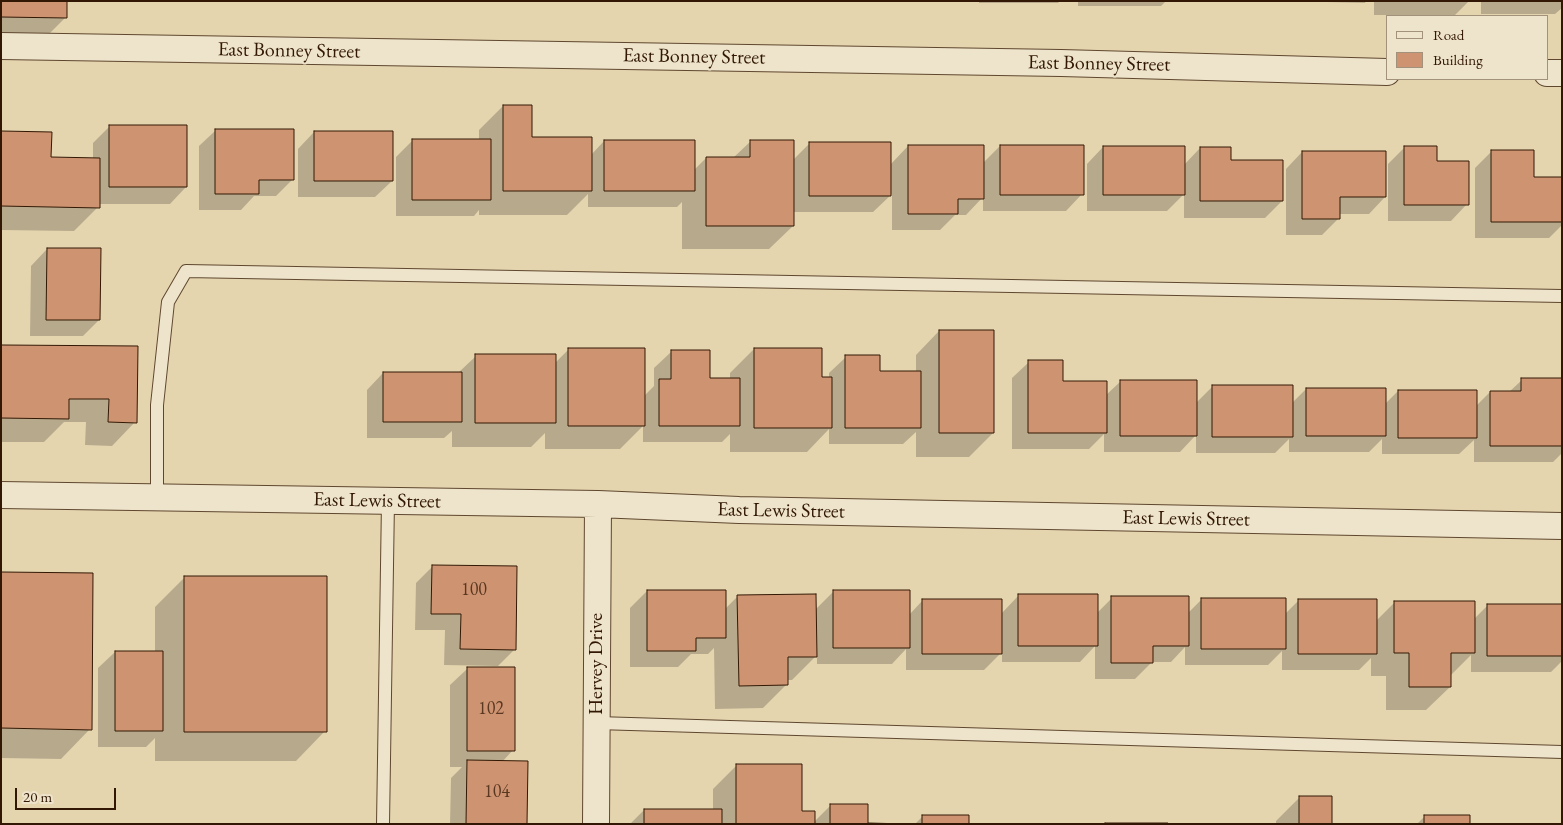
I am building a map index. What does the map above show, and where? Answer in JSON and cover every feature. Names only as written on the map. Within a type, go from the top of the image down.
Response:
[{"type":"street","name":"East Bonney Street","points":[[1,46],[1061,63],[1386,72]]},
{"type":"street","points":[[1548,73],[1562,73]]},
{"type":"street","name":"East Lewis Street","points":[[1,495],[598,504],[759,510],[1562,526]]},
{"type":"street","name":"Hervey Drive","points":[[596,824],[598,504]]},
{"type":"lane","points":[[157,498],[157,405],[168,302],[186,271],[1562,296]]},
{"type":"lane","points":[[383,824],[388,501]]},
{"type":"lane","points":[[597,724],[1562,752]]},
{"type":"building","points":[[1,1],[67,1],[67,18],[1,17]]},
{"type":"building","points":[[503,105],[532,105],[532,137],[592,137],[592,191],[503,191]]},
{"type":"building","points":[[109,125],[187,125],[187,187],[109,187]]},
{"type":"building","points":[[215,129],[294,129],[294,180],[259,180],[259,194],[215,194]]},
{"type":"building","points":[[1,131],[52,132],[51,157],[100,158],[100,208],[1,206]]},
{"type":"building","points":[[314,131],[393,131],[393,181],[314,181]]},
{"type":"building","points":[[412,139],[491,139],[491,200],[412,200]]},
{"type":"building","points":[[604,140],[695,140],[695,191],[604,191]]},
{"type":"building","points":[[750,140],[794,140],[794,226],[706,226],[706,157],[750,157]]},
{"type":"building","points":[[809,142],[891,142],[891,196],[809,196]]},
{"type":"building","points":[[908,145],[984,145],[984,199],[958,199],[958,214],[908,214]]},
{"type":"building","points":[[1000,145],[1084,145],[1084,195],[1000,195]]},
{"type":"building","points":[[1103,146],[1185,146],[1185,195],[1103,195]]},
{"type":"building","points":[[1404,146],[1437,146],[1437,161],[1469,161],[1469,205],[1404,205]]},
{"type":"building","points":[[1200,147],[1231,147],[1231,160],[1283,160],[1283,201],[1200,201]]},
{"type":"building","points":[[1491,150],[1534,150],[1534,177],[1562,177],[1562,222],[1491,222]]},
{"type":"building","points":[[1302,151],[1386,151],[1386,197],[1340,197],[1340,219],[1302,219]]},
{"type":"building","points":[[47,248],[101,248],[100,320],[46,320]]},
{"type":"building","points":[[939,330],[994,330],[994,433],[939,433]]},
{"type":"building","points":[[1,345],[138,346],[137,423],[108,422],[109,399],[69,399],[69,419],[1,418]]},
{"type":"building","points":[[568,348],[645,348],[645,426],[568,426]]},
{"type":"building","points":[[754,348],[822,348],[822,377],[832,377],[832,428],[754,428]]},
{"type":"building","points":[[671,350],[710,350],[710,378],[740,378],[740,426],[659,426],[659,379],[671,379]]},
{"type":"building","points":[[475,354],[556,354],[556,423],[475,423]]},
{"type":"building","points":[[845,355],[880,355],[880,371],[921,371],[921,428],[845,428]]},
{"type":"building","points":[[1028,360],[1063,360],[1063,381],[1107,381],[1107,433],[1028,433]]},
{"type":"building","points":[[383,372],[462,372],[462,422],[383,422]]},
{"type":"building","points":[[1521,378],[1562,378],[1562,446],[1490,446],[1490,391],[1521,391]]},
{"type":"building","points":[[1120,380],[1197,380],[1197,436],[1120,436]]},
{"type":"building","points":[[1212,385],[1293,385],[1293,437],[1212,437]]},
{"type":"building","points":[[1306,388],[1386,388],[1386,436],[1306,436]]},
{"type":"building","points":[[1398,390],[1477,390],[1477,438],[1398,438]]},
{"type":"building","points":[[432,565],[517,566],[516,650],[460,649],[461,614],[431,614]]},
{"type":"building","points":[[1,572],[93,573],[92,730],[1,728]]},
{"type":"building","points":[[184,576],[327,576],[327,732],[184,732]]},
{"type":"building","points":[[647,590],[726,590],[726,638],[696,638],[696,651],[647,651]]},
{"type":"building","points":[[833,590],[910,590],[910,648],[833,648]]},
{"type":"building","points":[[816,594],[817,657],[788,657],[788,685],[739,686],[737,595]]},
{"type":"building","points":[[1018,594],[1098,594],[1098,646],[1018,646]]},
{"type":"building","points":[[1111,596],[1189,596],[1189,646],[1153,646],[1153,663],[1111,663]]},
{"type":"building","points":[[1201,598],[1286,598],[1286,649],[1201,649]]},
{"type":"building","points":[[922,599],[1002,599],[1002,654],[922,654]]},
{"type":"building","points":[[1298,599],[1377,599],[1377,654],[1298,654]]},
{"type":"building","points":[[1394,601],[1475,601],[1475,653],[1451,653],[1451,687],[1409,687],[1409,653],[1394,653]]},
{"type":"building","points":[[1487,604],[1562,604],[1562,656],[1487,656]]},
{"type":"building","points":[[115,651],[163,651],[163,731],[115,731]]},
{"type":"building","points":[[467,667],[515,667],[515,751],[467,751]]},
{"type":"building","points":[[467,760],[528,761],[527,824],[466,824]]},
{"type":"building","points":[[736,764],[802,764],[802,811],[815,811],[815,824],[736,824]]},
{"type":"building","points":[[1299,796],[1332,796],[1332,824],[1299,824]]},
{"type":"building","points":[[830,804],[868,804],[868,823],[907,824],[830,824]]},
{"type":"building","points":[[644,809],[722,809],[722,824],[644,824]]},
{"type":"building","points":[[922,815],[969,815],[969,824],[922,824]]},
{"type":"building","points":[[1424,815],[1470,815],[1470,824],[1424,824]]},
{"type":"building","points":[[1168,823],[1168,824],[1105,824]]}]
